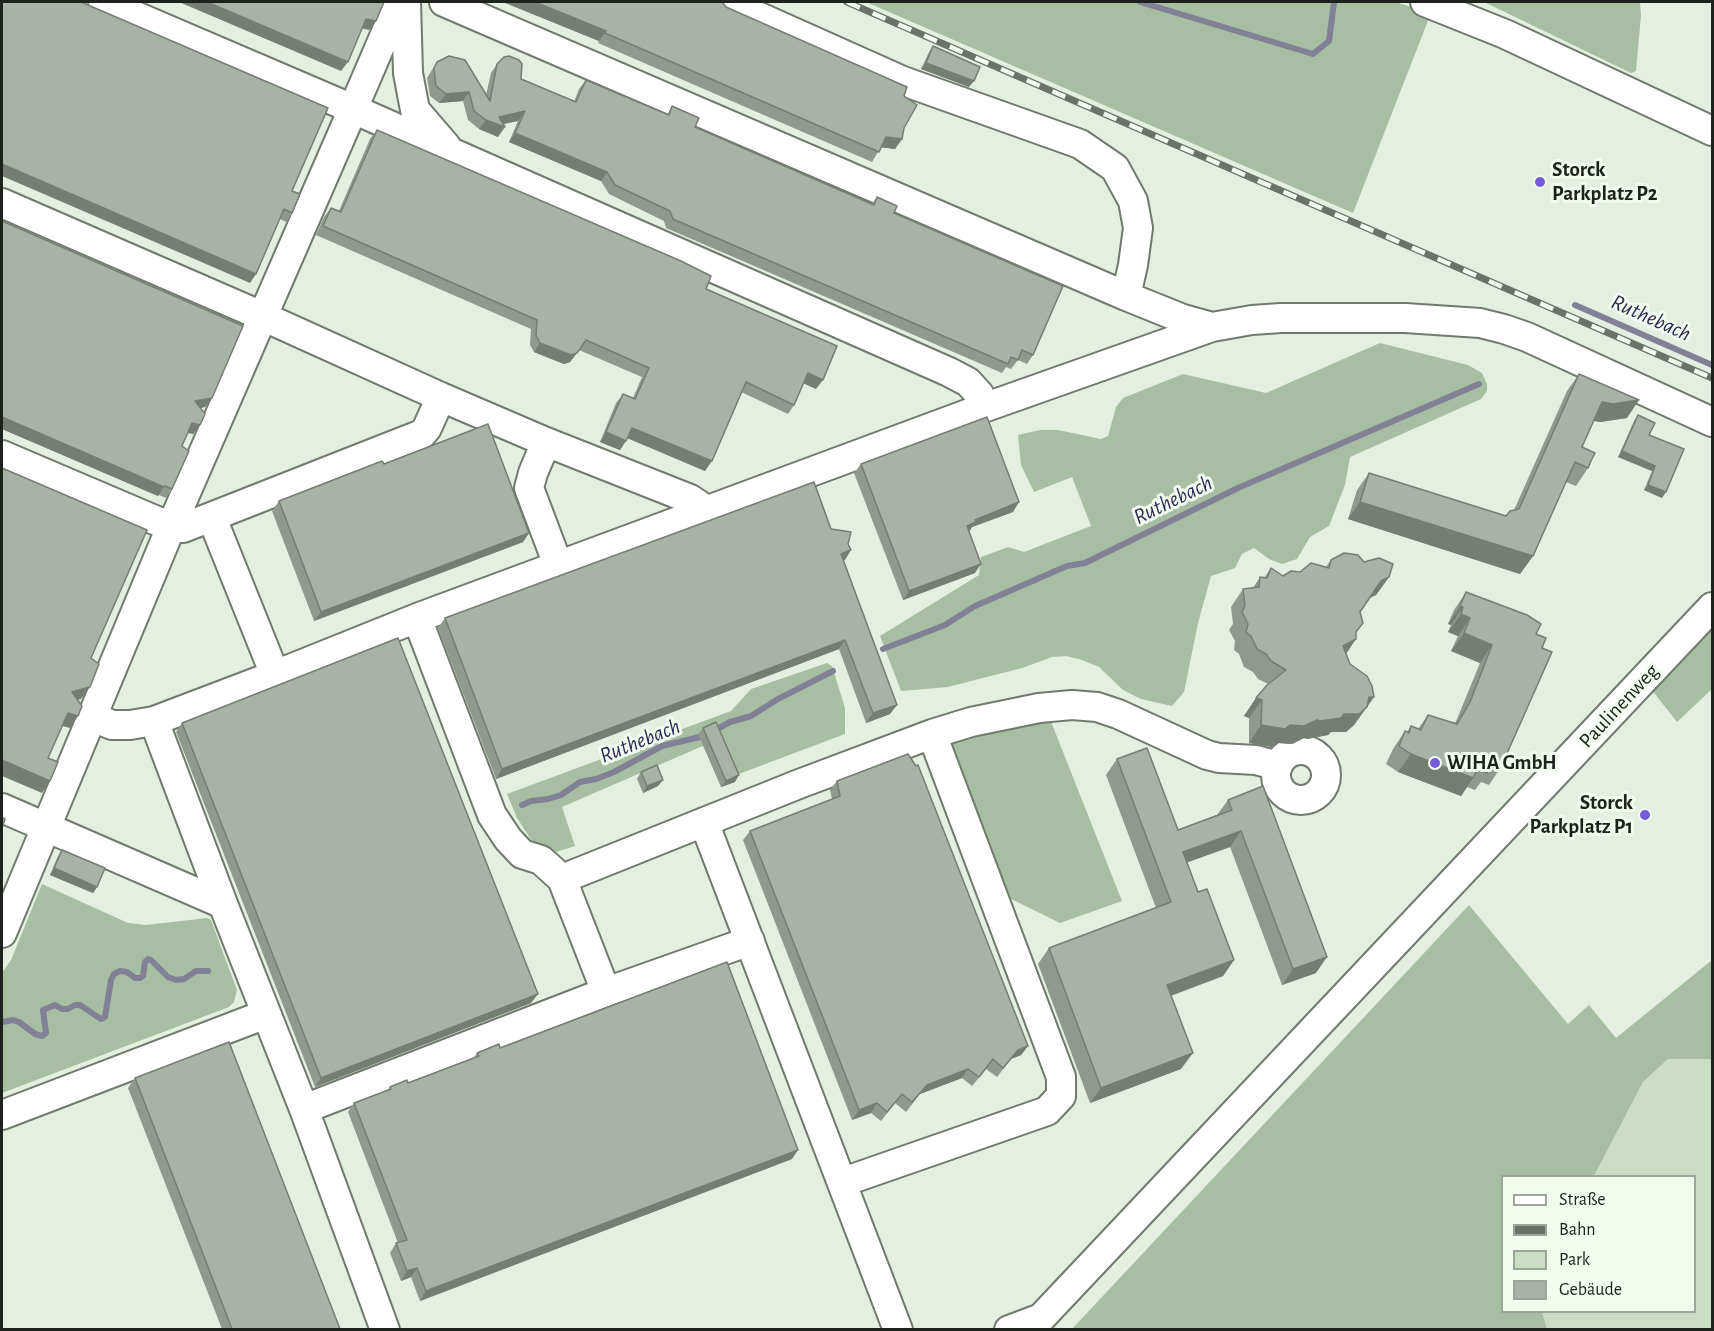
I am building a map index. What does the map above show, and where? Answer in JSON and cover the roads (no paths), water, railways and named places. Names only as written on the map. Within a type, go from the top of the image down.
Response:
[{"type":"street","points":[[103,2],[450,150],[949,372],[968,382],[979,394],[986,407]]},
{"type":"street","points":[[2,933],[171,527],[399,2]]},
{"type":"street","points":[[406,2],[408,74],[415,110],[450,150]]},
{"type":"street","points":[[444,2],[1125,296],[1184,319],[1212,327]]},
{"type":"street","points":[[726,2],[903,81],[1080,144],[1115,168],[1133,201],[1138,228],[1125,296]]},
{"type":"street","points":[[1425,2],[1505,34],[1713,131]]},
{"type":"street","points":[[2,203],[441,397],[546,442],[690,499],[705,513]]},
{"type":"street","points":[[93,717],[112,725],[154,721],[417,618],[986,407],[1212,327],[1281,318],[1406,318],[1480,323],[1527,337],[1713,422]]},
{"type":"street","points":[[2,455],[171,527],[183,528],[422,434],[441,397]]},
{"type":"street","points":[[546,442],[529,488],[558,566]]},
{"type":"street","points":[[212,518],[275,675]]},
{"type":"street","name":"Paulinenweg","points":[[1009,1329],[1041,1318],[1713,607]]},
{"type":"street","points":[[417,618],[492,815],[508,839],[522,854],[541,860],[562,879],[606,992]]},
{"type":"street","points":[[562,879],[932,735],[993,717],[1039,708],[1072,705],[1097,707],[1219,759],[1256,760],[1278,766]]},
{"type":"street","points":[[154,721],[304,1109],[385,1329]]},
{"type":"street","points":[[843,1182],[1047,1111],[1061,1096],[1061,1077],[932,735]]},
{"type":"street","points":[[2,808],[223,904]]},
{"type":"street","points":[[705,822],[898,1329]]},
{"type":"street","points":[[304,1109],[606,992],[750,941]]},
{"type":"street","points":[[2,1115],[266,1014]]},
{"type":"waterway","points":[[1140,2],[1313,54],[1329,41],[1334,2]]},
{"type":"waterway","name":"Ruthebach","points":[[1575,305],[1712,365]]},
{"type":"waterway","name":"Ruthebach","points":[[883,649],[945,625],[975,606],[1067,566],[1085,563],[1238,488],[1479,384]]},
{"type":"waterway","name":"Ruthebach","points":[[522,805],[561,795],[580,782],[614,772],[662,746],[704,736],[730,722],[751,716],[778,699],[833,671]]},
{"type":"waterway","name":"Ruthebach","points":[[2,1022],[13,1020],[19,1022],[35,1034],[42,1036],[46,1033],[43,1010],[55,1005],[62,1009],[80,1005],[101,1019],[105,1017],[114,974],[120,971],[127,972],[135,978],[140,978],[143,976],[145,962],[148,959],[168,977],[176,980],[184,979],[196,971],[208,971]]},
{"type":"railway","points":[[847,2],[1712,378]]},
{"type":"place","name":"Storck Parkplatz P2","points":[[1540,182]]},
{"type":"place","name":"WIHA GmbH","points":[[1435,763]]},
{"type":"place","name":"Storck Parkplatz P1","points":[[1645,815]]}]
